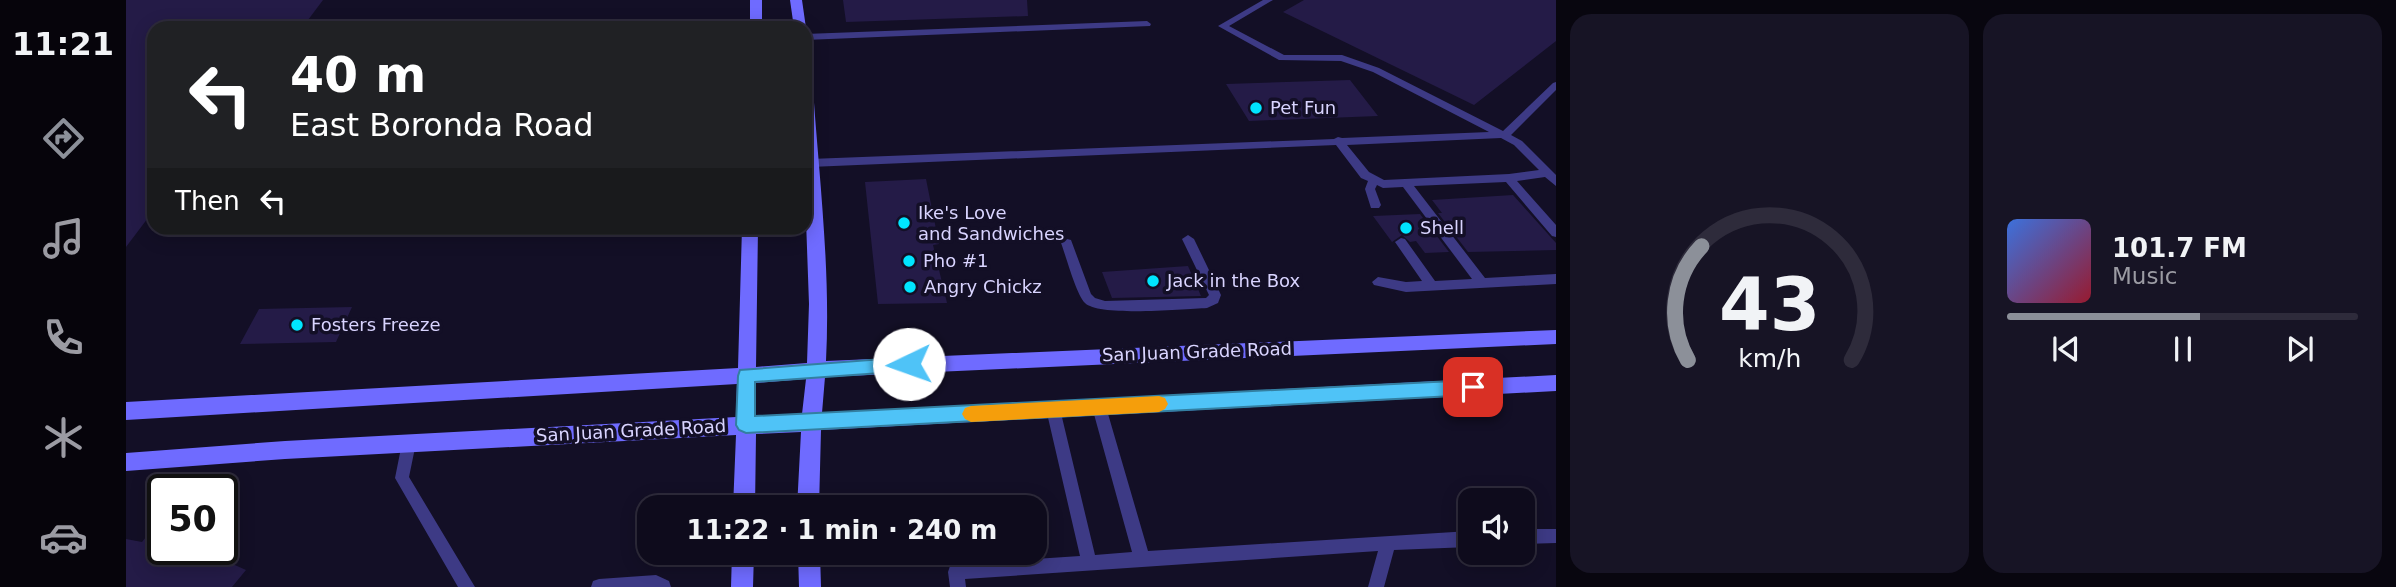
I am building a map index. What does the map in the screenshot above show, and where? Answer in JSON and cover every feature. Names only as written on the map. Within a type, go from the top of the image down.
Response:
[{"type":"main road","points":[[756,0],[756,21]]},
{"type":"main road","points":[[796,0],[799,21]]},
{"type":"main road","points":[[808,495],[807,470],[817,369],[818,304],[812,198]]},
{"type":"main road","points":[[744,495],[750,235]]},
{"type":"main road","name":"San Juan Grade Road","points":[[126,411],[747,376],[817,369],[1556,337]]},
{"type":"main road","name":"San Juan Grade Road","points":[[126,462],[409,443],[1556,383]]},
{"type":"main road","points":[[742,587],[743,565]]},
{"type":"main road","points":[[809,565],[810,587]]},
{"type":"lane","points":[[1269,0],[1222,26],[1282,58],[1342,58],[1376,70],[1505,135],[1518,143],[1552,177]]},
{"type":"lane","points":[[812,37],[1147,24]]},
{"type":"lane","points":[[812,163],[1289,146],[1338,141],[1505,135],[1556,85]]},
{"type":"lane","points":[[1338,141],[1373,181],[1407,185],[1552,177]]},
{"type":"lane","points":[[1509,178],[1556,233]]},
{"type":"lane","points":[[1373,181],[1370,189],[1375,205]]},
{"type":"lane","points":[[1407,185],[1480,282]]},
{"type":"lane","points":[[1067,243],[1086,296],[1091,302],[1105,306],[1207,303],[1214,300],[1215,295],[1188,239]]},
{"type":"lane","points":[[1401,242],[1432,286]]},
{"type":"lane","points":[[1378,282],[1406,287],[1556,279]]},
{"type":"lane","points":[[1099,407],[1142,559]]},
{"type":"lane","points":[[1054,410],[1089,563]]},
{"type":"lane","points":[[409,443],[402,478],[467,587]]},
{"type":"lane","points":[[1535,537],[1556,536]]},
{"type":"lane","points":[[958,587],[956,572],[1458,540]]},
{"type":"lane","points":[[1376,587],[1388,543]]},
{"type":"lane","points":[[599,587],[656,583],[663,587]]},
{"type":"building","points":[[126,0],[323,0],[307,21],[147,21],[147,219],[126,247]]},
{"type":"building","points":[[843,0],[1027,0],[1028,16],[846,22]]},
{"type":"building","points":[[1304,0],[1556,0],[1556,41],[1474,105],[1283,12]]},
{"type":"building","points":[[1350,80],[1378,116],[1249,121],[1226,84]]},
{"type":"building","points":[[926,179],[939,244],[933,245],[947,303],[878,304],[865,182]]},
{"type":"building","points":[[1513,195],[1556,243],[1556,250],[1468,252],[1438,213],[1442,213],[1432,200]]},
{"type":"building","name":"Shell","points":[[1420,214],[1449,252],[1425,253],[1416,241],[1410,242],[1402,235],[1392,242],[1373,216]]},
{"type":"building","name":"Jack in the Box","points":[[1188,266],[1201,296],[1112,298],[1102,272]]},
{"type":"building","name":"Fosters Freeze","points":[[352,307],[336,342],[240,344],[259,309]]},
{"type":"building","points":[[147,536],[147,565],[235,565],[246,570],[232,587],[126,587],[126,539],[142,542]]},
{"type":"slow traffic","points":[[971,414],[1159,404]]},
{"type":"place","name":"Pet Fun","points":[[1256,108]]},
{"type":"place","name":"Ike's Love and Sandwiches","points":[[904,223]]},
{"type":"place","name":"Shell","points":[[1406,228]]},
{"type":"place","name":"Pho #1","points":[[909,261]]},
{"type":"place","name":"Jack in the Box","points":[[1153,281]]},
{"type":"place","name":"Angry Chickz","points":[[910,287]]},
{"type":"place","name":"Fosters Freeze","points":[[297,325]]},
{"type":"route","points":[[909,364],[747,376],[746,425],[1473,387]]}]
